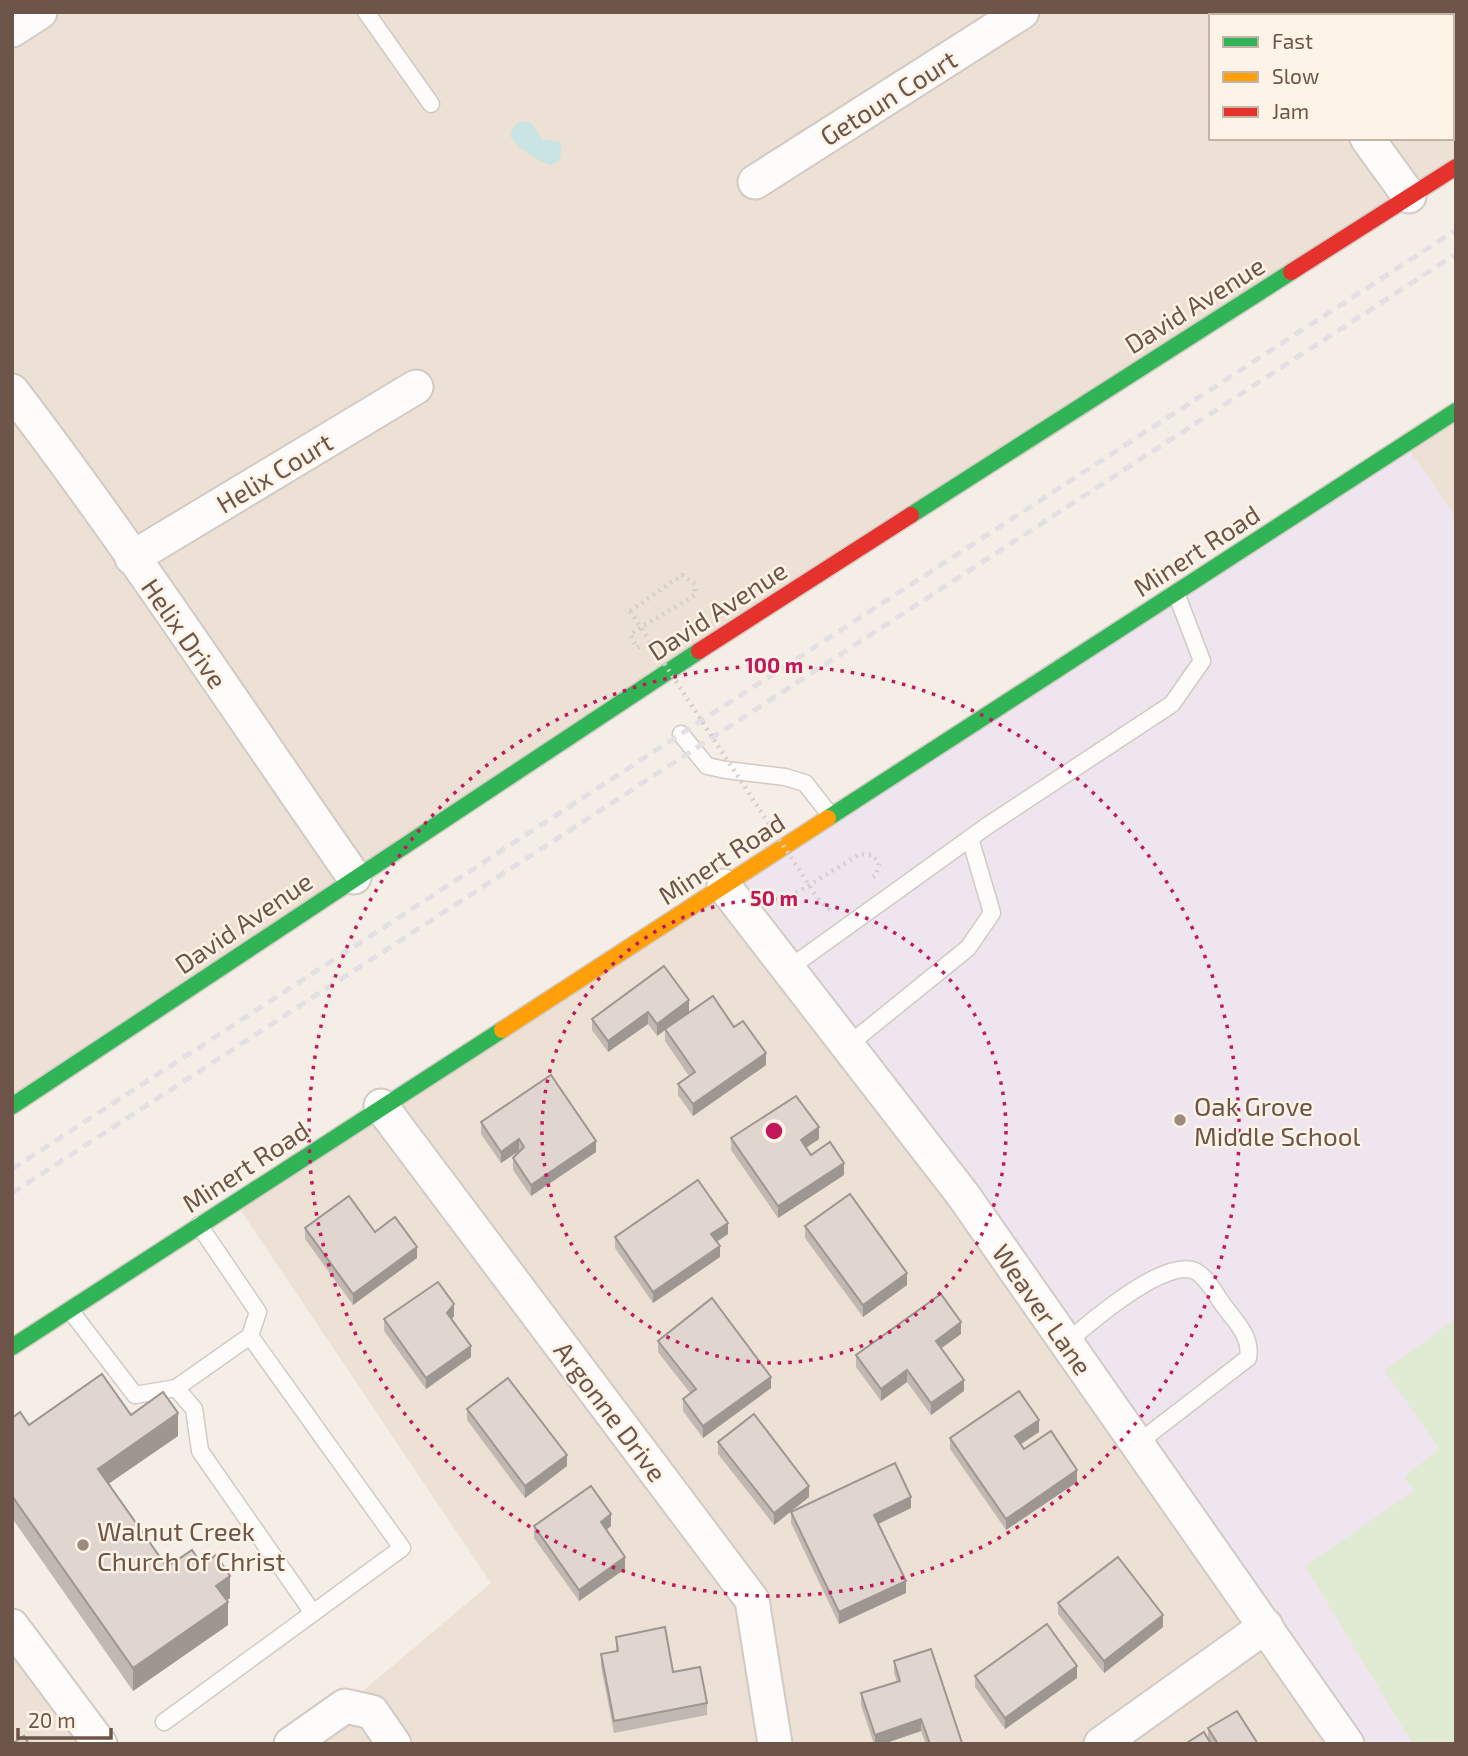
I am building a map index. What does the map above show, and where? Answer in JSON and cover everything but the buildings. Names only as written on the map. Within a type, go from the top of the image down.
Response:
[{"type":"street","points":[[12,30],[40,12]]},
{"type":"street","name":"Getoun Court","points":[[755,182],[1022,12]]},
{"type":"street","points":[[1368,140],[1409,196]]},
{"type":"street","name":"David Avenue","points":[[12,1106],[670,669],[1456,167]]},
{"type":"street","name":"Helix Court","points":[[132,558],[416,387]]},
{"type":"street","name":"Helix Drive","points":[[12,391],[90,493],[132,558],[354,877]]},
{"type":"street","name":"Minert Road","points":[[12,1347],[1456,411]]},
{"type":"street","name":"Weaver Lane","points":[[724,886],[963,1195],[1347,1744]]},
{"type":"street","name":"Argonne Drive","points":[[381,1106],[752,1600],[775,1744]]},
{"type":"street","points":[[12,1626],[100,1744]]},
{"type":"street","points":[[1101,1744],[1266,1626]]},
{"type":"street","points":[[291,1744],[345,1706],[372,1712],[394,1744]]},
{"type":"lane","points":[[366,12],[432,104]]},
{"type":"lane","points":[[788,969],[970,838],[1172,704],[1202,661],[1176,592]]},
{"type":"lane","points":[[681,734],[707,766],[726,771],[785,777],[805,783],[831,816]]},
{"type":"lane","points":[[847,1045],[968,948],[992,914],[970,838]]},
{"type":"lane","points":[[70,1310],[135,1395],[176,1388],[250,1336],[258,1312],[199,1225]]},
{"type":"lane","points":[[1067,1342],[1140,1286],[1165,1274],[1184,1270],[1196,1271],[1206,1281],[1246,1335],[1248,1358],[1138,1443]]},
{"type":"lane","points":[[164,1721],[402,1548],[250,1336]]},
{"type":"lane","points":[[176,1388],[194,1409],[200,1451],[313,1613]]},
{"type":"path","points":[[670,669],[651,638],[637,648],[630,634],[695,594],[695,584],[682,575],[630,611],[818,899],[830,910],[839,903]]},
{"type":"path","points":[[751,921],[860,854],[872,855],[878,863],[876,875],[866,882]]},
{"type":"shaded area","points":[[12,12],[1456,12],[1456,167],[12,1106]]},
{"type":"shaded area","points":[[1456,411],[1456,518],[1405,444]]},
{"type":"shaded area","name":"Oak Grove Middle School","points":[[1405,444],[1456,518],[1456,1744],[1347,1744],[724,886]]},
{"type":"shaded area","points":[[724,886],[1347,1744],[291,1744],[345,1706],[491,1583],[235,1202]]},
{"type":"shaded area","points":[[12,1626],[100,1744],[12,1744]]},
{"type":"green space","points":[[1456,1319],[1456,1744],[1413,1744],[1305,1566],[1414,1491],[1404,1477],[1439,1449],[1385,1370]]},
{"type":"water","points":[[523,121],[532,124],[542,139],[561,142],[558,162],[549,165],[528,154],[515,143],[511,138],[512,130],[517,123]]},
{"type":"railway","points":[[12,1169],[1456,230]]},
{"type":"railway","points":[[12,1193],[1456,254]]},
{"type":"traffic: fast","points":[[911,515],[1291,272]]},
{"type":"traffic: fast","points":[[828,818],[1456,411]]},
{"type":"traffic: fast","points":[[12,1106],[699,651]]},
{"type":"traffic: fast","points":[[12,1347],[502,1030]]},
{"type":"traffic: slow","points":[[502,1030],[828,818]]},
{"type":"traffic: jam","points":[[1291,272],[1456,167]]},
{"type":"traffic: jam","points":[[699,651],[911,515]]},
{"type":"place","name":"Oak Grove Middle School","points":[[1180,1120]]},
{"type":"place","name":"Walnut Creek Church of Christ","points":[[83,1545]]}]
